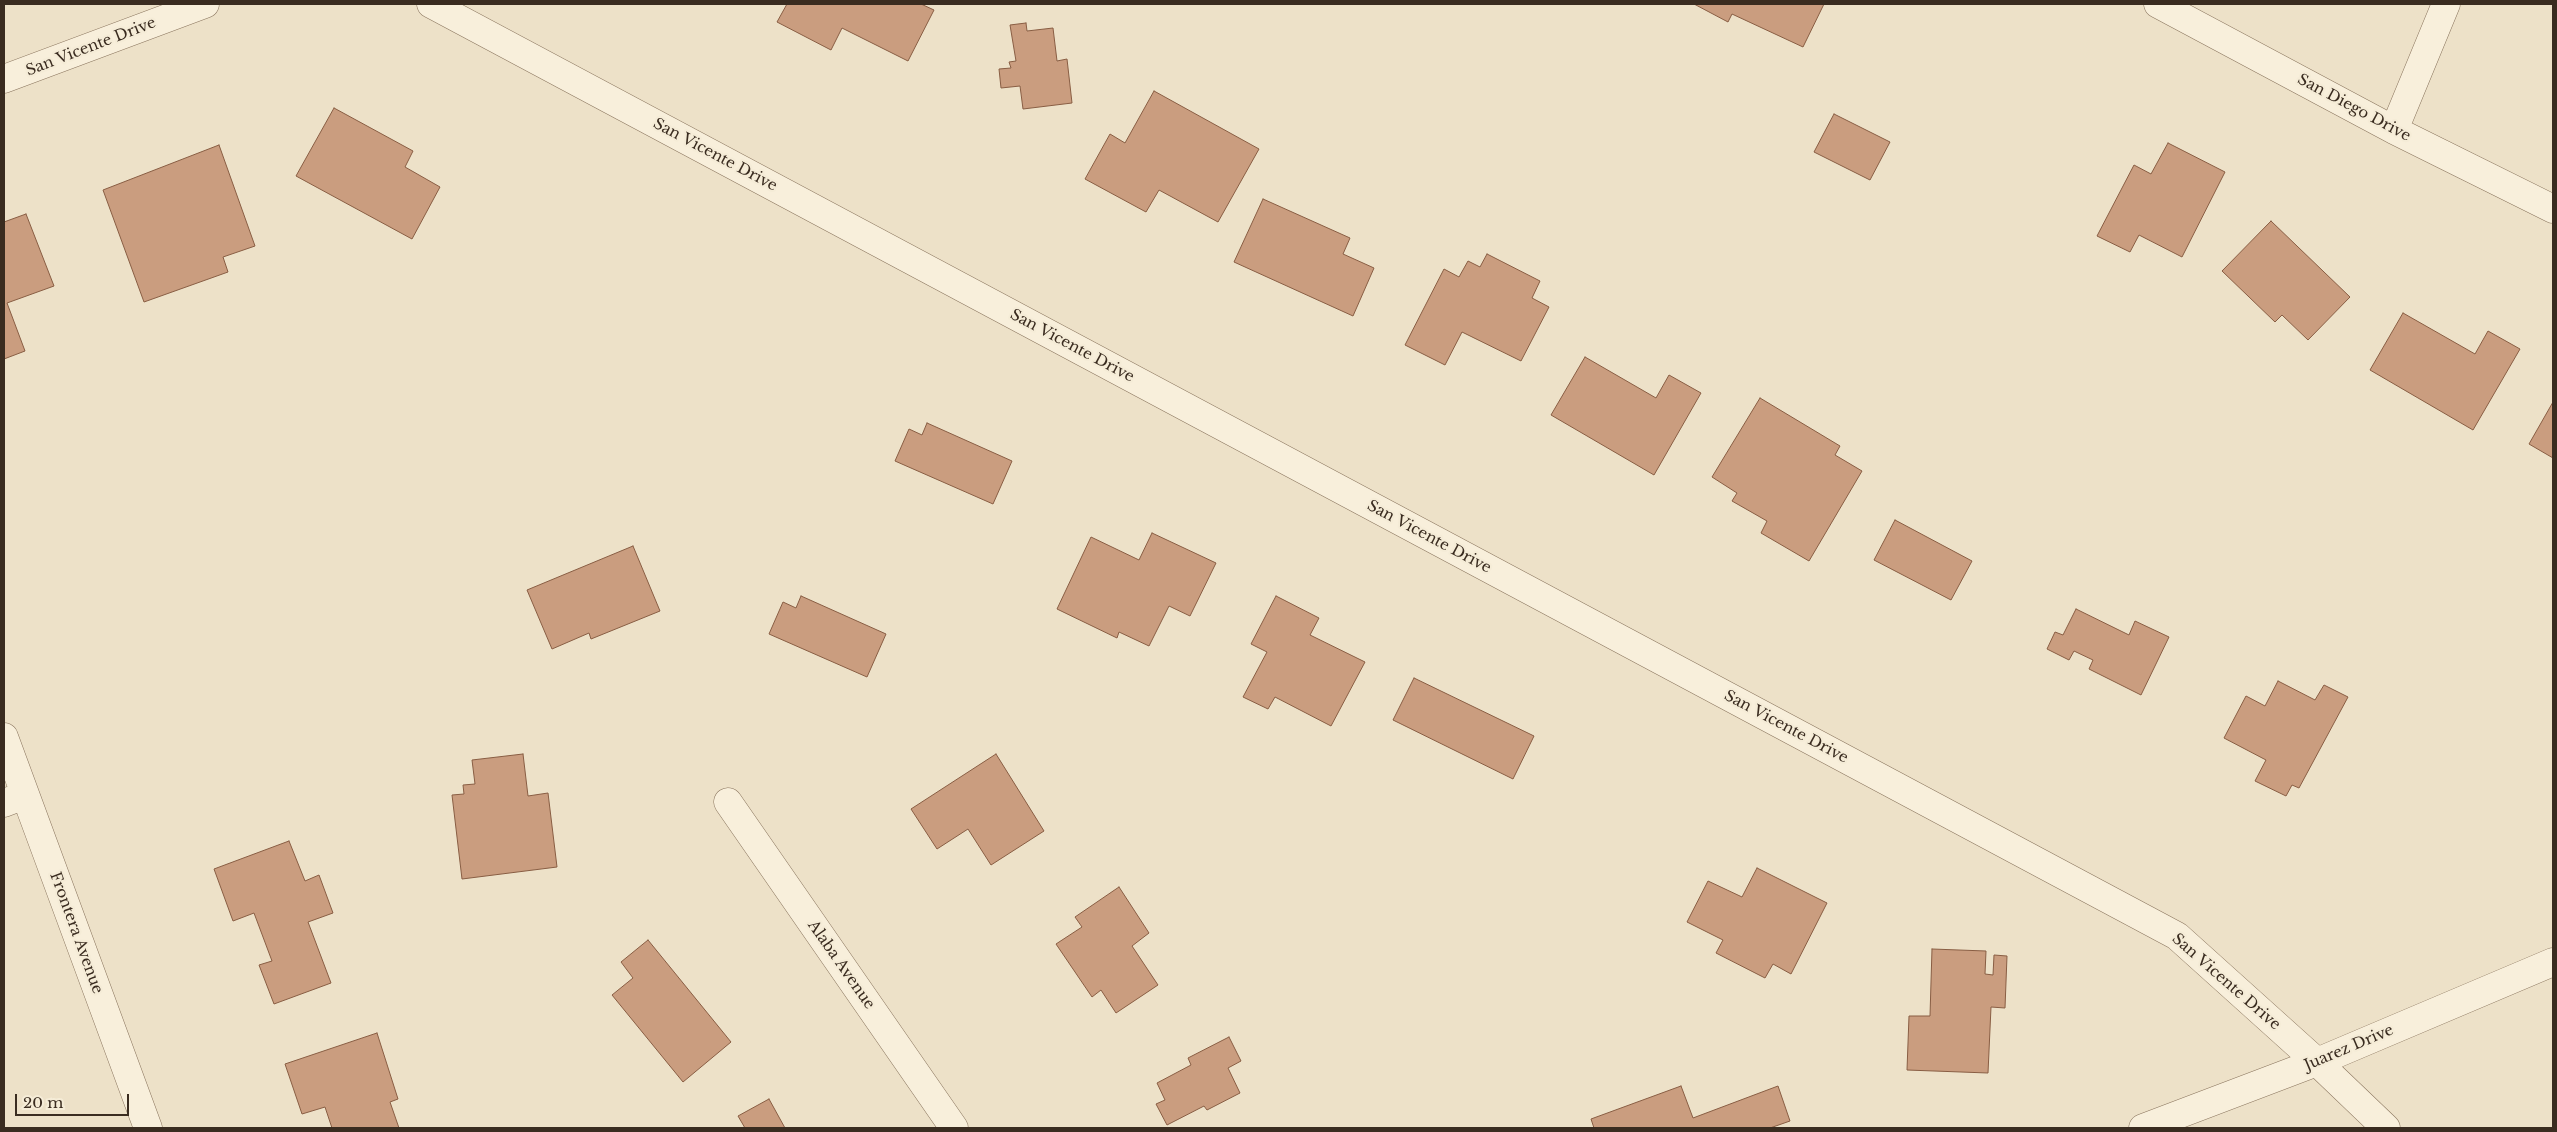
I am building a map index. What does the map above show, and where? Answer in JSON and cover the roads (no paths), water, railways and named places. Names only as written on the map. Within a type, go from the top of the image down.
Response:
[{"type":"street","name":"San Vicente Drive","points":[[4,79],[205,4]]},
{"type":"street","name":"San Vicente Drive","points":[[431,4],[2177,936],[2317,1062],[2386,1128]]},
{"type":"street","name":"San Diego Drive","points":[[2158,4],[2394,130],[2553,209]]},
{"type":"street","points":[[2394,130],[2446,4]]},
{"type":"street","name":"Frontera Avenue","points":[[4,738],[14,799],[148,1128]]},
{"type":"street","name":"Alaba Avenue","points":[[728,802],[954,1128]]},
{"type":"street","name":"Juarez Drive","points":[[2144,1128],[2317,1062],[2553,962]]}]
